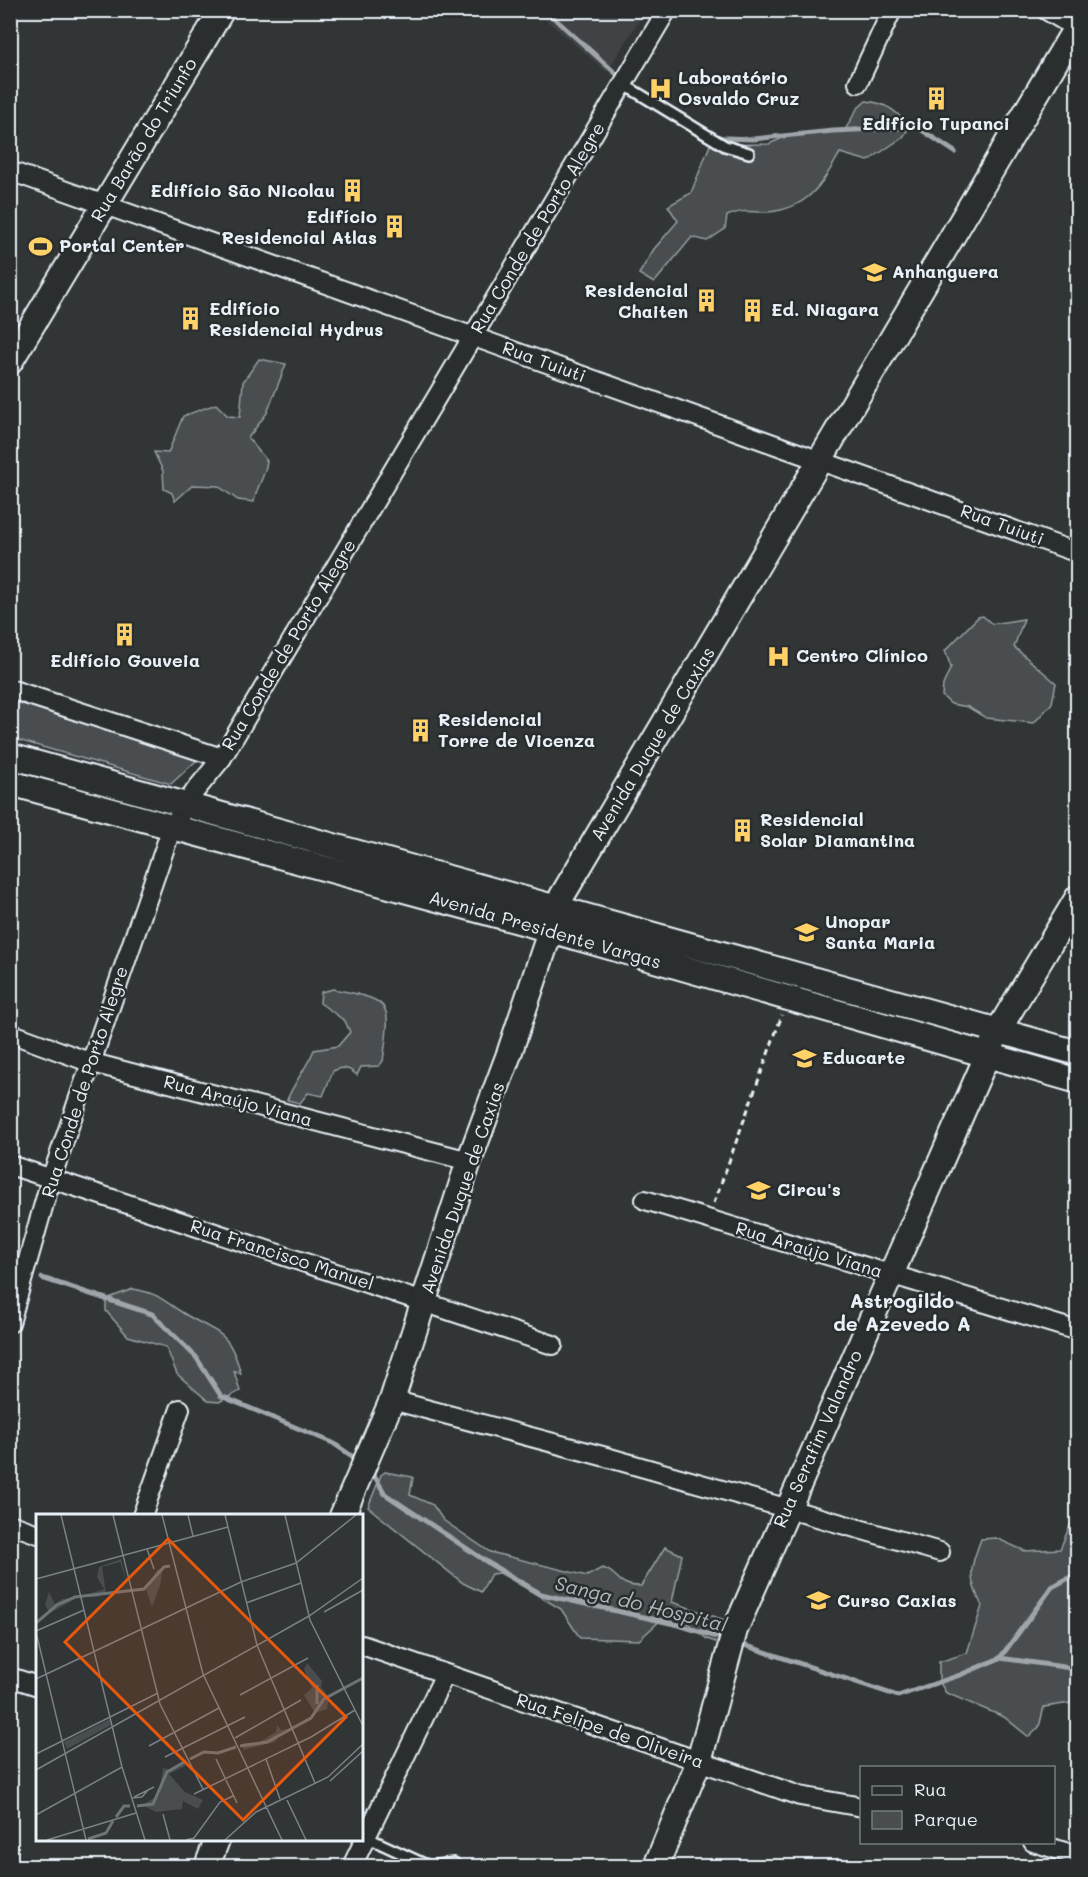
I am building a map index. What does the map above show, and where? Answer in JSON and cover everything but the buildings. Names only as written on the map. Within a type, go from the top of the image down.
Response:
[{"type":"street","name":"Rua Barão do Triunfo","points":[[10,362],[222,10]]},
{"type":"street","name":"Rua Conde de Porto Alegre","points":[[10,1323],[51,1179],[89,1062],[172,827],[222,758],[667,10]]},
{"type":"street","points":[[858,83],[892,10]]},
{"type":"street","points":[[1046,10],[1077,27]]},
{"type":"street","name":"Avenida Duque de Caxias","points":[[342,1514],[392,1400],[469,1161],[509,1054],[552,920],[818,459],[1077,27]]},
{"type":"street","name":"Rua Tuiuti","points":[[10,171],[1077,553]]},
{"type":"street","points":[[10,689],[222,758]]},
{"type":"street","name":"Avenida Presidente Vargas","points":[[10,756],[186,805],[552,920],[788,998],[1077,1081]]},
{"type":"street","name":"Avenida Presidente Vargas","points":[[10,783],[172,827],[998,1031],[1077,1053]]},
{"type":"street","name":"Rua Serafim Valandro","points":[[656,1866],[699,1761],[735,1630],[998,1031],[1077,897]]},
{"type":"street","name":"Rua Araújo Viana","points":[[10,1033],[89,1062],[469,1161]]},
{"type":"street","name":"Rua Francisco Manuel","points":[[10,1165],[553,1345]]},
{"type":"street","name":"Rua Araújo Viana","points":[[645,1200],[1077,1331]]},
{"type":"street","points":[[392,1400],[606,1456],[940,1551]]},
{"type":"street","points":[[142,1514],[180,1409]]},
{"type":"street","points":[[10,1524],[36,1532]]},
{"type":"street","name":"Rua Felipe de Oliveira","points":[[363,1645],[800,1796],[860,1807]]},
{"type":"street","points":[[352,1866],[445,1674]]},
{"type":"street","points":[[10,1677],[36,1685]]},
{"type":"street","points":[[207,1866],[216,1841]]},
{"type":"street","points":[[1039,1844],[1077,1856]]},
{"type":"lane","points":[[623,84],[725,146],[749,153]]},
{"type":"lane","points":[[366,1837],[429,1866],[454,1863]]},
{"type":"path","points":[[708,1219],[788,998]]},
{"type":"shaded area","points":[[536,11],[645,11],[607,72]]},
{"type":"green space","points":[[866,101],[885,106],[900,117],[909,128],[903,137],[868,161],[840,153],[820,185],[794,206],[768,212],[744,211],[727,216],[725,229],[707,241],[692,237],[654,283],[639,274],[654,249],[678,221],[668,206],[691,193],[710,145],[769,144],[785,137],[845,130],[857,109]]},
{"type":"green space","points":[[259,359],[286,364],[267,413],[248,438],[267,461],[254,502],[238,500],[218,486],[193,485],[175,501],[172,493],[164,489],[163,471],[154,452],[168,453],[183,416],[216,404],[228,416],[240,417],[243,382]]},
{"type":"green space","points":[[983,616],[992,624],[1024,619],[1014,647],[1056,683],[1052,703],[1034,723],[986,718],[968,707],[951,704],[942,696],[943,685],[951,667],[945,651],[978,617]]},
{"type":"green space","points":[[10,700],[198,759],[171,784],[11,738]]},
{"type":"green space","points":[[333,989],[368,997],[378,1001],[384,1007],[387,1027],[383,1061],[379,1066],[361,1067],[357,1075],[345,1068],[333,1071],[323,1096],[308,1093],[300,1103],[287,1100],[314,1050],[338,1046],[350,1032],[345,1021],[320,1003],[321,992]]},
{"type":"green space","points":[[133,1289],[155,1295],[221,1335],[237,1359],[241,1374],[234,1371],[240,1391],[219,1402],[208,1401],[177,1374],[166,1347],[128,1336],[106,1311],[106,1299]]},
{"type":"green space","points":[[385,1472],[413,1477],[410,1495],[433,1505],[443,1520],[490,1552],[587,1576],[602,1568],[611,1572],[622,1582],[633,1586],[641,1586],[665,1547],[682,1555],[672,1602],[725,1620],[725,1645],[707,1639],[684,1620],[665,1616],[639,1640],[580,1638],[561,1609],[500,1573],[491,1574],[481,1592],[463,1583],[368,1507],[381,1475]]},
{"type":"green space","points":[[1077,1509],[1077,1702],[1044,1707],[1039,1727],[1029,1737],[1004,1717],[946,1693],[939,1681],[939,1662],[967,1653],[982,1606],[972,1580],[974,1558],[981,1539],[996,1538],[1025,1551],[1060,1549]]},
{"type":"waterway","points":[[545,10],[621,78]]},
{"type":"waterway","points":[[678,122],[701,137],[753,139],[833,131],[917,127],[955,152]]},
{"type":"waterway","name":"Sanga do Hospital","points":[[42,1278],[152,1314],[196,1357],[221,1396],[333,1443],[359,1461]]},
{"type":"waterway","name":"Sanga do Hospital","points":[[371,1470],[385,1494],[490,1564],[541,1594],[679,1625],[727,1640]]},
{"type":"waterway","name":"Sanga do Hospital","points":[[1000,1658],[1052,1587],[1078,1573]]},
{"type":"waterway","name":"Sanga do Hospital","points":[[738,1643],[898,1696],[960,1675],[1000,1658],[1078,1669]]},
{"type":"place","name":"Laboratório Osvaldo Cruz","points":[[660,88]]},
{"type":"place","name":"Edifício Tupanci","points":[[936,98]]},
{"type":"place","name":"Edifício São Nicolau","points":[[353,191]]},
{"type":"place","name":"Edifício Residencial Atlas","points":[[395,227]]},
{"type":"place","name":"Portal Center","points":[[41,246]]},
{"type":"place","name":"Anhanguera","points":[[874,272]]},
{"type":"place","name":"Residencial Chaiten","points":[[706,301]]},
{"type":"place","name":"Ed. Niagara","points":[[753,310]]},
{"type":"place","name":"Edifício Residencial Hydrus","points":[[191,319]]},
{"type":"place","name":"Edifício Gouveia","points":[[125,635]]},
{"type":"place","name":"Centro Clínico","points":[[778,656]]},
{"type":"place","name":"Residencial Torre de Vicenza","points":[[420,730]]},
{"type":"place","name":"Residencial Solar Diamantina","points":[[742,830]]},
{"type":"place","name":"Unopar Santa Maria","points":[[807,932]]},
{"type":"place","name":"Educarte","points":[[804,1058]]},
{"type":"place","name":"Circu's","points":[[759,1190]]},
{"type":"place","name":"Curso Caxias","points":[[819,1601]]},
{"type":"district","name":"Astrogildo de Azevedo A","points":[[902,1312]]}]
